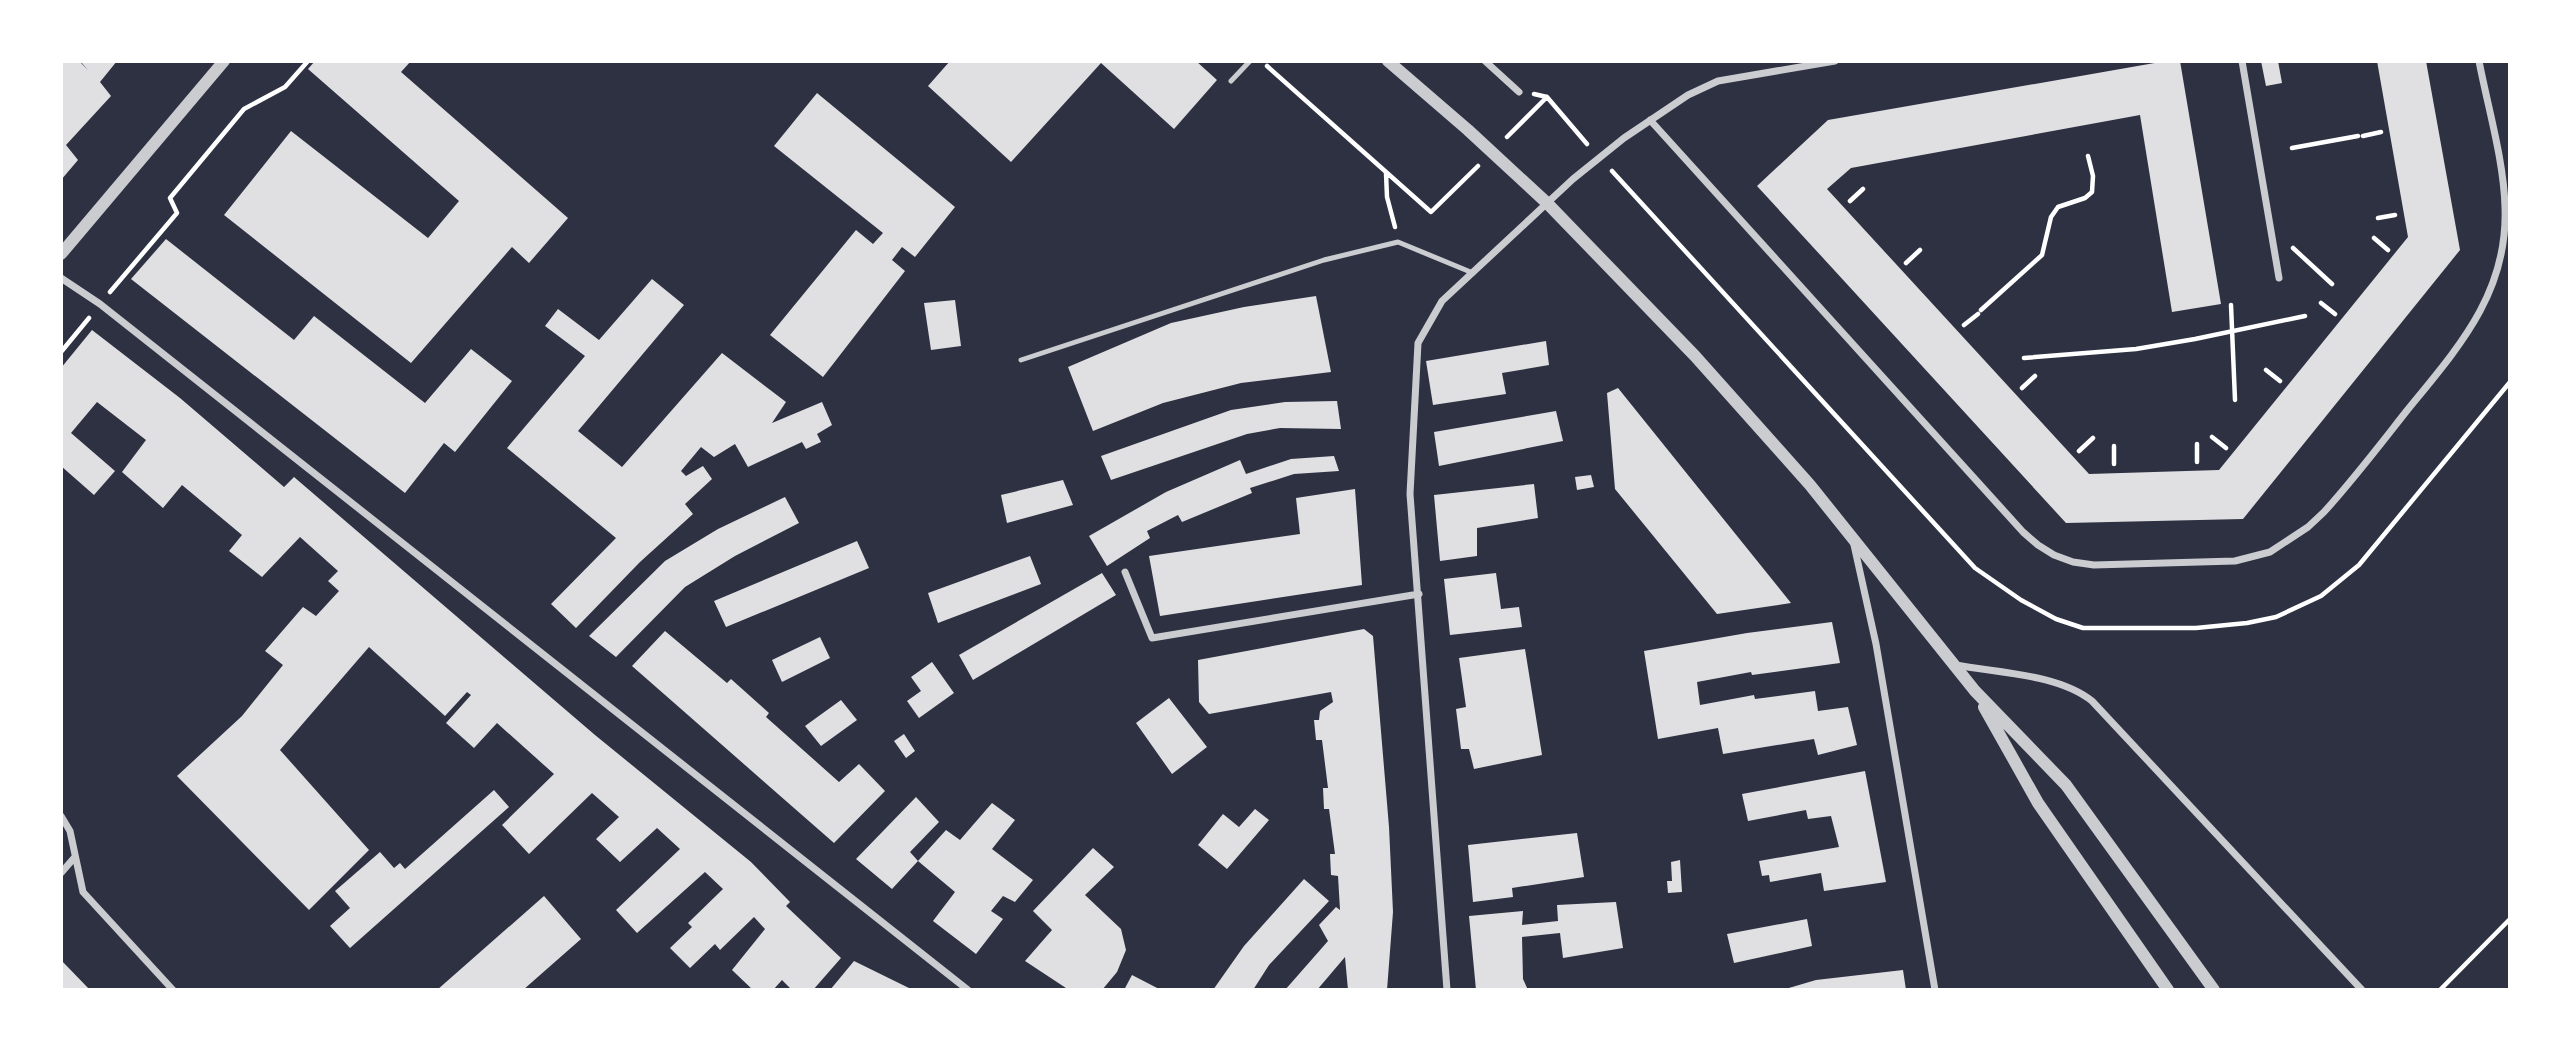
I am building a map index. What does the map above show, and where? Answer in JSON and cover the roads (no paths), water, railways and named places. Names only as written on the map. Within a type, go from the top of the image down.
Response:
[{"type":"street","points":[[61,254],[224,61]]},
{"type":"street","points":[[1388,61],[1546,203],[1695,356],[1810,485],[1975,691],[2066,785],[2214,990]]},
{"type":"street","points":[[1485,61],[1519,92]]},
{"type":"street","points":[[1447,990],[1410,494],[1418,343],[1442,301],[1546,203],[1611,147],[1650,120],[1708,85],[1776,65],[1835,61]]},
{"type":"street","points":[[2242,61],[2279,278]]},
{"type":"street","points":[[1650,120],[2023,532],[2038,545],[2063,559],[2094,565],[2235,561],[2270,552],[2308,527],[2324,512],[2452,356],[2481,313],[2501,258],[2505,210],[2503,184],[2479,61]]},
{"type":"street","points":[[61,278],[100,304],[968,990]]},
{"type":"street","points":[[1851,534],[1875,644],[1935,990]]},
{"type":"street","points":[[1125,572],[1152,638],[1419,594]]},
{"type":"street","points":[[1954,664],[2049,681],[2077,691],[2092,701],[2362,990]]},
{"type":"street","points":[[1975,691],[2038,803],[2168,990]]},
{"type":"street","points":[[61,816],[70,831],[83,892],[173,990]]},
{"type":"street","points":[[61,873],[74,858]]},
{"type":"lane","points":[[1231,81],[1250,61]]},
{"type":"lane","points":[[1021,360],[1324,260],[1398,242],[1473,273]]}]
